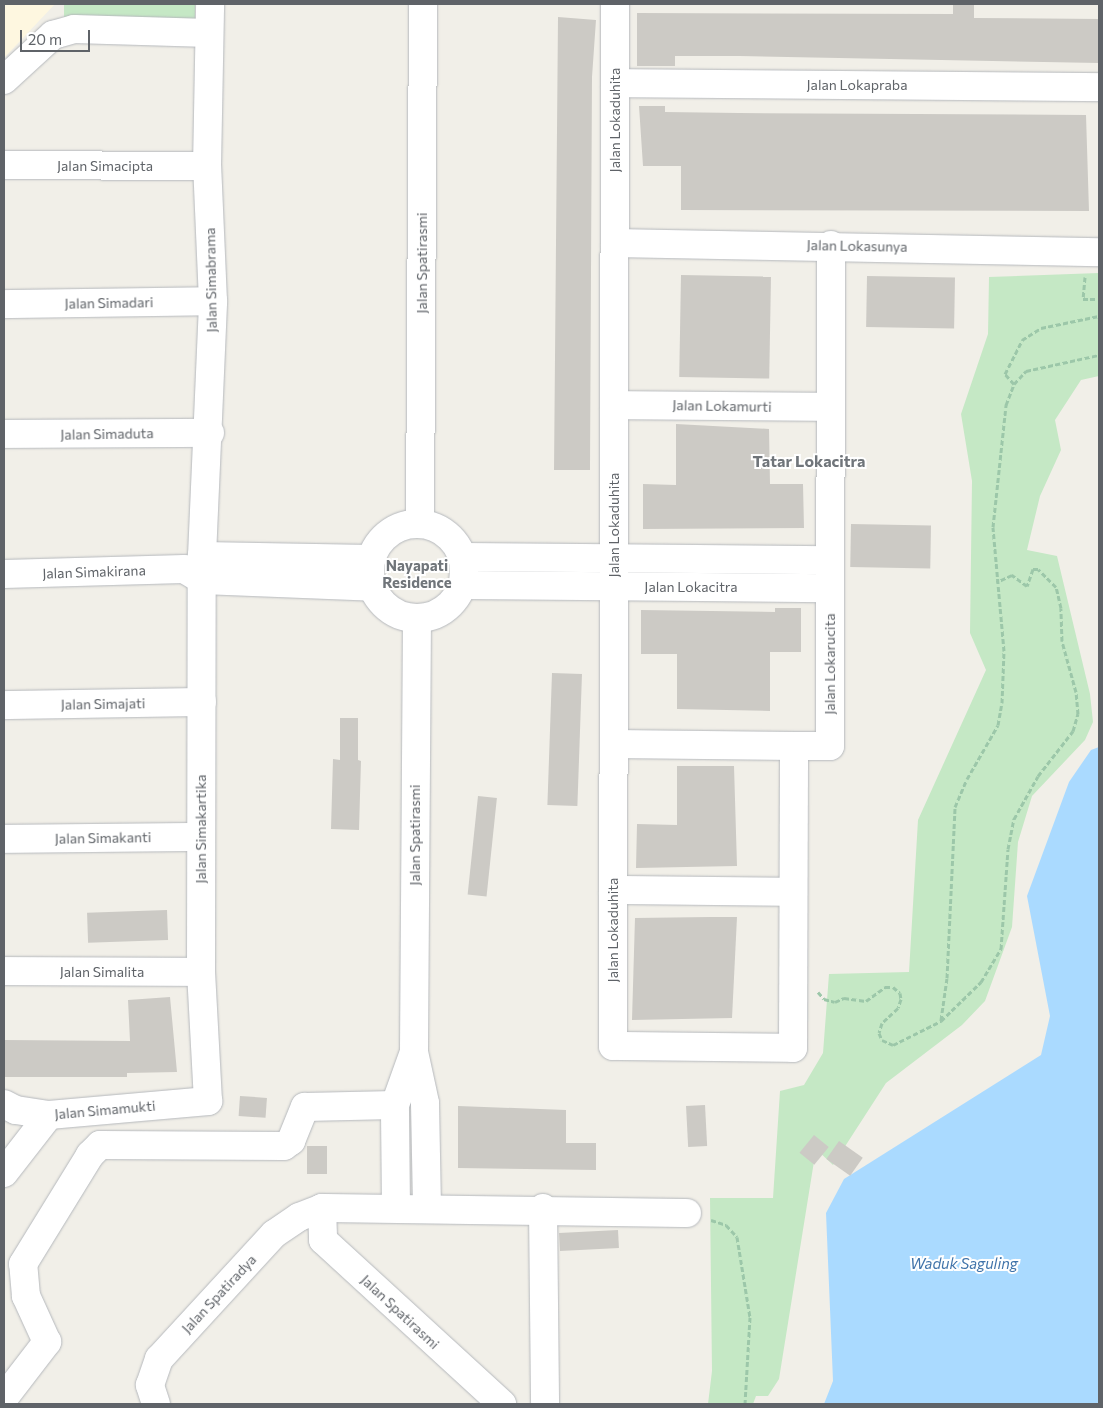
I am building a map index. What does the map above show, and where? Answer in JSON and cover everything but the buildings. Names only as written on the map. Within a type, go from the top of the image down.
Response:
[{"type":"street","name":"Jalan Simabrama","points":[[196,568],[210,433],[213,301],[207,166],[210,4]]},
{"type":"street","name":"Jalan Spatirasmi","points":[[420,523],[423,4]]},
{"type":"street","name":"Jalan Lokaduhita","points":[[615,4],[613,1046],[793,1048],[793,978]]},
{"type":"street","points":[[4,80],[54,35],[74,28],[209,33]]},
{"type":"street","name":"Jalan Lokapraba","points":[[615,83],[1099,87]]},
{"type":"street","name":"Jalan Simacipta","points":[[4,165],[207,166]]},
{"type":"street","name":"Jalan Lokasunya","points":[[615,243],[831,245],[1095,264]]},
{"type":"street","name":"Jalan Lokarucita","points":[[794,746],[830,746],[831,245]]},
{"type":"street","name":"Jalan Simadari","points":[[4,304],[213,301]]},
{"type":"street","name":"Jalan Lokamurti","points":[[614,405],[830,407]]},
{"type":"street","name":"Jalan Simaduta","points":[[4,434],[210,433]]},
{"type":"street","points":[[420,523],[448,534],[464,557],[462,585],[450,606],[440,613],[417,618],[390,610],[373,588],[371,559],[384,536],[407,524],[420,523]]},
{"type":"street","name":"Jalan Lokacitra","points":[[464,557],[830,560]]},
{"type":"street","points":[[196,568],[371,559]]},
{"type":"street","points":[[196,568],[373,588]]},
{"type":"street","name":"Jalan Simakirana","points":[[4,574],[196,568]]},
{"type":"street","name":"Jalan Simakartika","points":[[196,568],[202,702],[201,972],[208,1101]]},
{"type":"street","name":"Jalan Lokacitra","points":[[462,585],[830,588]]},
{"type":"street","name":"Jalan Spatirasmi","points":[[417,618],[414,1052],[425,1102],[427,1208]]},
{"type":"street","name":"Jalan Simajati","points":[[4,705],[202,702]]},
{"type":"street","points":[[614,744],[794,746],[793,978]]},
{"type":"street","name":"Jalan Simakanti","points":[[4,839],[201,837]]},
{"type":"street","points":[[613,890],[794,892]]},
{"type":"street","name":"Jalan Simalita","points":[[4,971],[201,972]]},
{"type":"street","name":"Jalan Spatirasmi","points":[[396,1208],[395,1105],[414,1052]]},
{"type":"street","name":"Jalan Simamukti","points":[[4,1104],[16,1110],[48,1115],[208,1101]]},
{"type":"street","points":[[4,1398],[47,1342],[26,1296],[23,1264],[90,1155],[100,1145],[284,1146],[291,1141],[305,1107],[395,1105]]},
{"type":"street","points":[[4,1173],[48,1115]]},
{"type":"street","points":[[322,1208],[543,1208],[687,1213]]},
{"type":"street","name":"Jalan Spatirasmi","points":[[322,1208],[323,1240],[502,1404]]},
{"type":"street","name":"Jalan Spatiradya","points":[[156,1404],[150,1385],[159,1360],[274,1234],[299,1217],[322,1208]]},
{"type":"street","points":[[543,1208],[545,1404]]},
{"type":"path","points":[[1095,264],[1083,277],[1083,299],[1099,299]]},
{"type":"path","points":[[1014,384],[1005,374],[1022,340],[1042,328],[1099,316]]},
{"type":"path","points":[[941,1020],[947,978],[955,807],[966,779],[998,725],[1002,703],[1004,651],[993,527],[996,482],[1006,405],[1019,376],[1031,370],[1099,355]]},
{"type":"path","points":[[793,978],[818,978],[818,992],[824,999],[835,1002],[844,998],[866,1001],[885,986],[900,992],[901,999],[898,1008],[882,1023],[879,1033],[882,1040],[893,1045],[941,1020],[981,982],[1000,949],[1008,848],[1014,819],[1038,776],[1073,731],[1078,714],[1076,692],[1062,641],[1061,608],[1056,587],[1038,569],[1033,569],[1027,586],[1012,575],[997,582]]},
{"type":"path","points":[[687,1213],[726,1225],[736,1237],[750,1317],[745,1404]]},
{"type":"shaded area","points":[[4,4],[55,4],[4,58]]},
{"type":"green space","points":[[64,4],[195,4],[195,22],[64,22]]},
{"type":"green space","points":[[1099,273],[1099,376],[1081,380],[1055,420],[1061,450],[1040,496],[1027,550],[1057,556],[1090,694],[1093,722],[1085,740],[1032,796],[1018,842],[1012,927],[985,1001],[962,1025],[886,1083],[833,1165],[816,1149],[779,1379],[768,1396],[756,1396],[753,1404],[708,1404],[712,1371],[710,1198],[773,1198],[780,1091],[804,1085],[823,1053],[829,974],[909,972],[918,820],[986,670],[970,633],[972,481],[961,414],[988,334],[989,277]]},
{"type":"water","name":"Waduk Saguling","points":[[1099,747],[1099,1404],[824,1404],[833,1381],[826,1213],[844,1179],[1041,1055],[1050,1016],[1027,896],[1069,782],[1091,750]]},
{"type":"district","name":"Tatar Lokacitra","points":[[809,461]]},
{"type":"district","name":"Nayapati Residence","points":[[417,574]]}]
